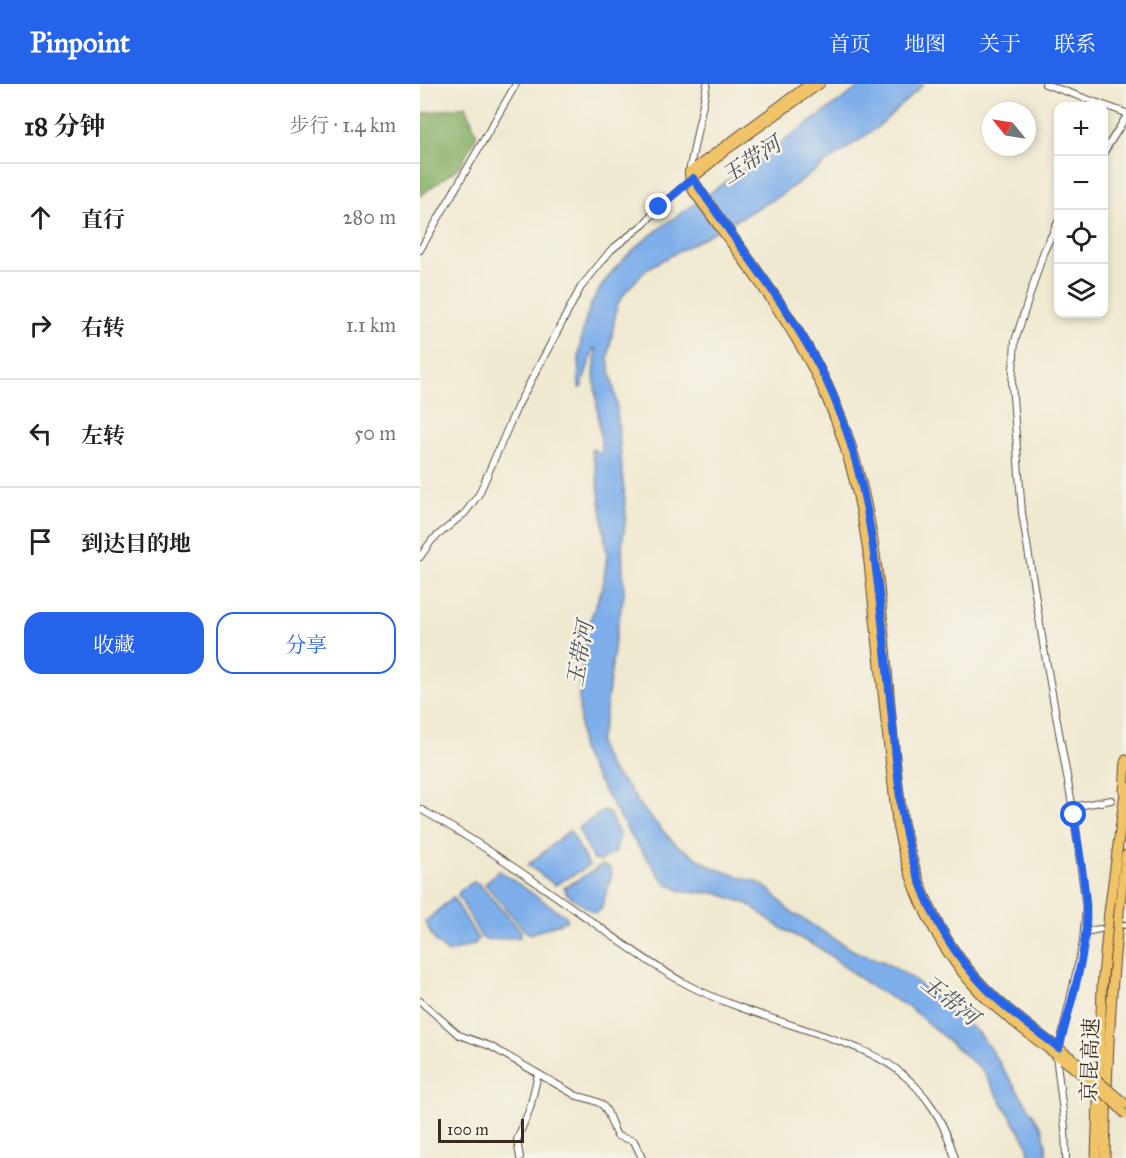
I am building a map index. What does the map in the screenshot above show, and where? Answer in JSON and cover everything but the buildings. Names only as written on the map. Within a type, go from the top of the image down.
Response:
[{"type":"highway","points":[[1122,819],[1126,760]]},
{"type":"highway","name":"京昆高速","points":[[1096,1158],[1102,987],[1126,785]]},
{"type":"highway","name":"京昆高速","points":[[1105,1158],[1109,1019],[1118,913],[1126,858]]},
{"type":"main road","points":[[693,182],[720,147],[809,84]]},
{"type":"main road","points":[[693,182],[724,152],[820,84]]},
{"type":"main road","points":[[693,182],[745,258],[780,302],[821,370],[846,428],[869,515],[876,557],[901,808],[907,841],[923,893],[946,939],[976,978],[1058,1052],[1126,1104]]},
{"type":"main road","points":[[1074,1064],[1126,1115]]},
{"type":"street","points":[[420,250],[516,84]]},
{"type":"street","points":[[420,557],[432,540],[465,513],[479,494],[518,405],[581,287],[611,250],[644,224],[659,207],[693,182],[707,84]]},
{"type":"street","points":[[1046,84],[1126,115],[1108,145]]},
{"type":"street","points":[[1054,232],[1044,251],[1015,341],[1012,384],[1022,513],[1072,807],[1086,907],[1085,932],[1058,1052],[1066,1158]]},
{"type":"street","points":[[1072,807],[1111,800]]},
{"type":"street","points":[[420,809],[484,848],[635,952],[688,985],[725,1001],[862,1050],[894,1068],[929,1100],[943,1125],[955,1158]]},
{"type":"street","points":[[1085,932],[1100,929]]},
{"type":"street","points":[[420,1001],[459,1035],[490,1046],[578,1096],[600,1102],[608,1112],[617,1136],[633,1141],[642,1158]]},
{"type":"street","points":[[520,1158],[517,1140],[530,1108],[538,1074]]},
{"type":"green space","points":[[466,106],[477,135],[459,167],[420,196],[420,118],[424,113]]},
{"type":"water","points":[[863,84],[924,84],[879,126],[776,198],[648,268],[626,291],[617,305],[608,359],[616,399],[626,515],[622,547],[624,595],[616,633],[605,718],[599,741],[600,749],[611,770],[675,844],[713,868],[759,883],[772,892],[788,910],[854,951],[884,962],[912,978],[977,1032],[1042,1128],[1047,1158],[1030,1158],[1027,1143],[982,1070],[909,1007],[873,988],[821,949],[781,928],[748,904],[716,893],[684,892],[663,880],[633,839],[581,749],[579,698],[586,631],[603,586],[607,555],[596,468],[591,450],[602,453],[594,375],[596,351],[594,348],[581,388],[579,388],[581,340],[591,305],[606,279],[646,239]]},
{"type":"water","points":[[604,811],[609,813],[620,836],[615,852],[600,861],[593,859],[578,828]]},
{"type":"water","points":[[569,831],[589,866],[555,885],[528,865]]},
{"type":"water","points":[[602,865],[610,868],[612,874],[601,910],[594,913],[567,894],[564,888]]},
{"type":"water","points":[[498,870],[567,917],[566,921],[531,934],[525,931],[485,884]]},
{"type":"water","points":[[473,882],[479,884],[521,931],[520,937],[486,940],[481,937],[458,895]]},
{"type":"water","points":[[453,897],[478,939],[475,944],[448,953],[435,941],[425,922]]},
{"type":"route","points":[[659,207],[693,178],[780,302],[825,378],[852,446],[871,524],[901,808],[907,841],[920,885],[937,924],[976,978],[1002,1003],[1059,1048],[1075,984],[1086,925],[1086,907],[1074,815]]},
{"type":"water label","name":"玉带河","points":[[751,160]]},
{"type":"water label","name":"玉带河","points":[[580,654]]},
{"type":"water label","name":"玉带河","points":[[950,1000]]}]
